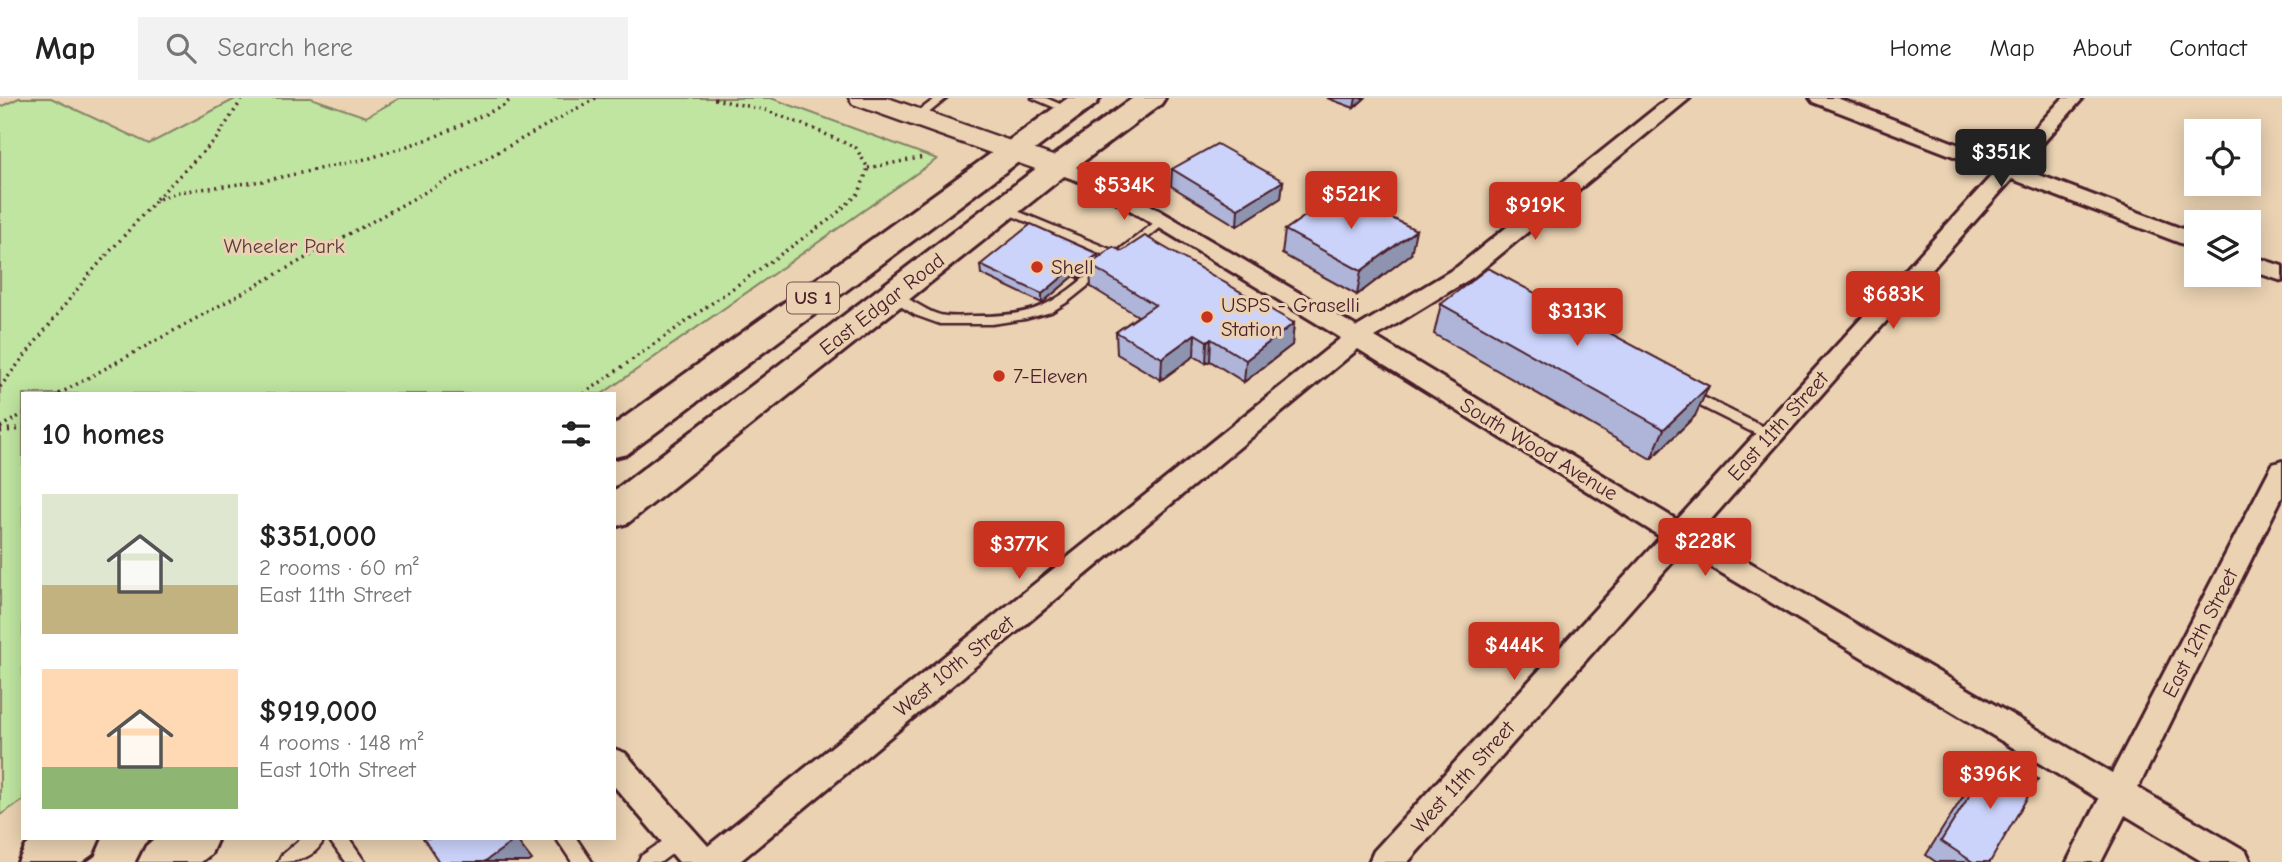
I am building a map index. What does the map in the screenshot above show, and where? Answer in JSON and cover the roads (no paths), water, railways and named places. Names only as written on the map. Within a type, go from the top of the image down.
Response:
[{"type":"highway","name":"East Edgar Road","points":[[616,510],[1057,167],[1151,98]]},
{"type":"highway","name":"East Edgar Road","points":[[616,443],[1077,104]]},
{"type":"highway","points":[[43,862],[73,840]]},
{"type":"highway","points":[[163,862],[191,840]]},
{"type":"main road","name":"South Wood Avenue","points":[[862,98],[1057,167]]},
{"type":"street","name":"West 10th Street","points":[[714,862],[1356,338],[1471,275],[1680,98]]},
{"type":"street","points":[[1820,98],[2184,237]]},
{"type":"street","name":"East 11th Street","points":[[1680,535],[2073,98]]},
{"type":"street","name":"South Wood Avenue","points":[[1057,167],[1094,180],[1164,220],[1680,535],[2234,862]]},
{"type":"street","points":[[2261,266],[2282,274]]},
{"type":"street","name":"East 12th Street","points":[[2119,794],[2282,471]]},
{"type":"street","name":"West 11th Street","points":[[1386,862],[1680,535]]},
{"type":"street","points":[[616,765],[700,862]]},
{"type":"street","points":[[2084,862],[2119,794]]},
{"type":"lane","points":[[916,118],[942,98]]},
{"type":"lane","points":[[1037,98],[1077,104]]},
{"type":"lane","points":[[1005,209],[1117,256]]},
{"type":"lane","points":[[893,296],[919,312],[940,320],[992,320],[1047,309],[1065,298],[1164,220]]},
{"type":"lane","points":[[1677,389],[1769,435]]},
{"type":"lane","points":[[647,862],[679,838]]},
{"type":"lane","points":[[286,862],[314,840]]},
{"type":"lane","points":[[339,840],[356,862]]},
{"type":"lane","points":[[566,840],[583,862]]},
{"type":"place","name":"Shell","points":[[1037,267]]},
{"type":"place","name":"USPS - Graselli Station","points":[[1207,317]]},
{"type":"place","name":"7-Eleven","points":[[999,376]]},
{"type":"park label","name":"Wheeler Park","points":[[284,246]]}]
